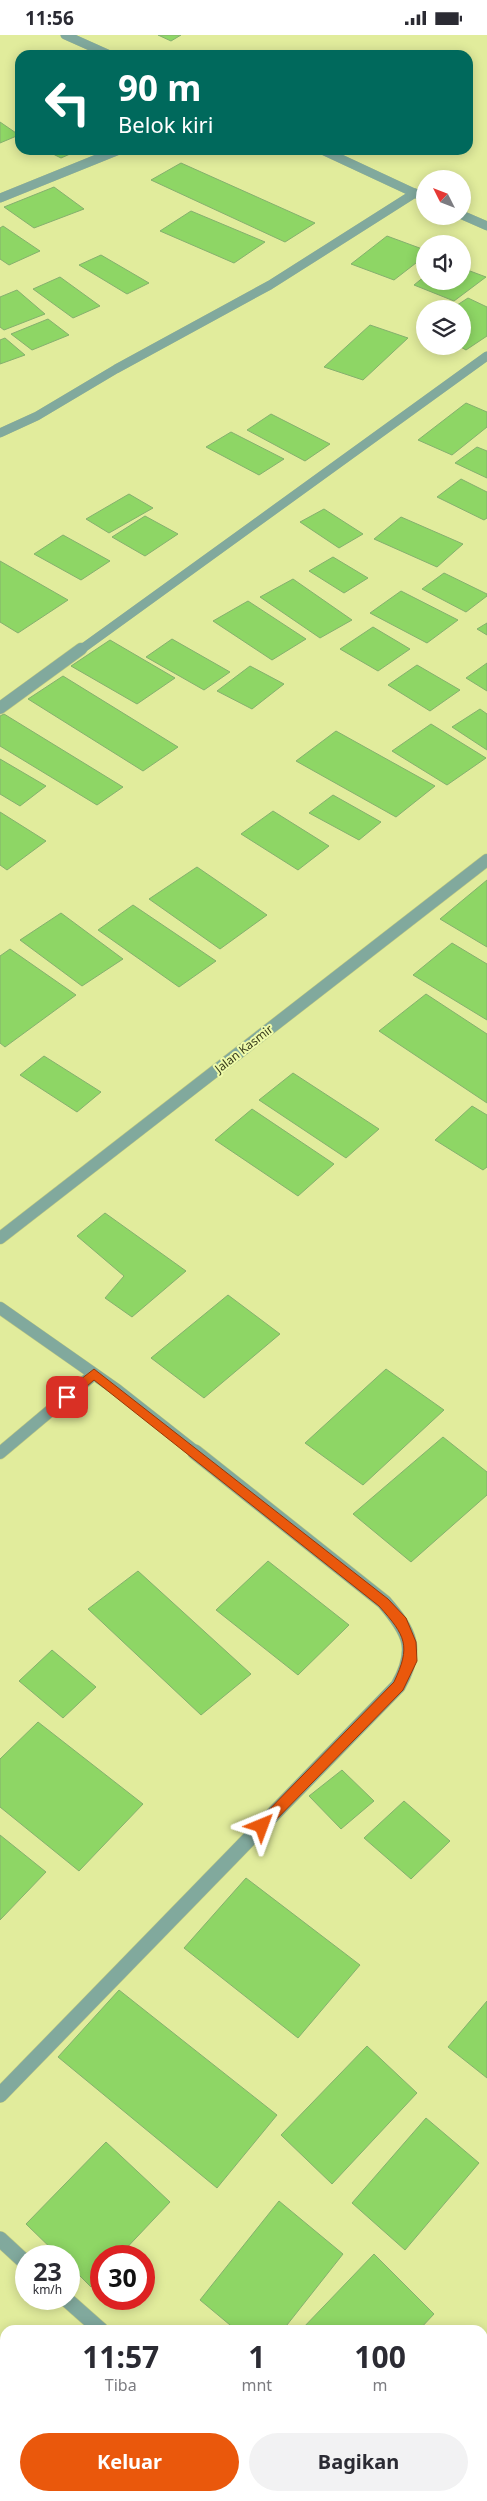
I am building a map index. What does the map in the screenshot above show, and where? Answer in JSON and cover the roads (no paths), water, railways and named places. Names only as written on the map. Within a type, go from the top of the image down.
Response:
[{"type":"street","points":[[65,35],[99,50]]},
{"type":"street","points":[[0,198],[107,155]]},
{"type":"street","points":[[333,155],[416,193]]},
{"type":"street","points":[[0,433],[37,416],[116,369],[270,285],[416,193]]},
{"type":"street","points":[[471,219],[487,226]]},
{"type":"street","points":[[0,708],[487,356]]},
{"type":"street","name":"Jalan Kasmir","points":[[0,1238],[487,860]]},
{"type":"street","points":[[0,1308],[94,1374],[384,1603],[402,1622],[410,1642],[410,1661],[398,1686],[0,2095]]},
{"type":"street","points":[[0,1453],[94,1374]]},
{"type":"street","points":[[0,2239],[15,2253]]},
{"type":"street","points":[[78,2310],[95,2325]]}]
